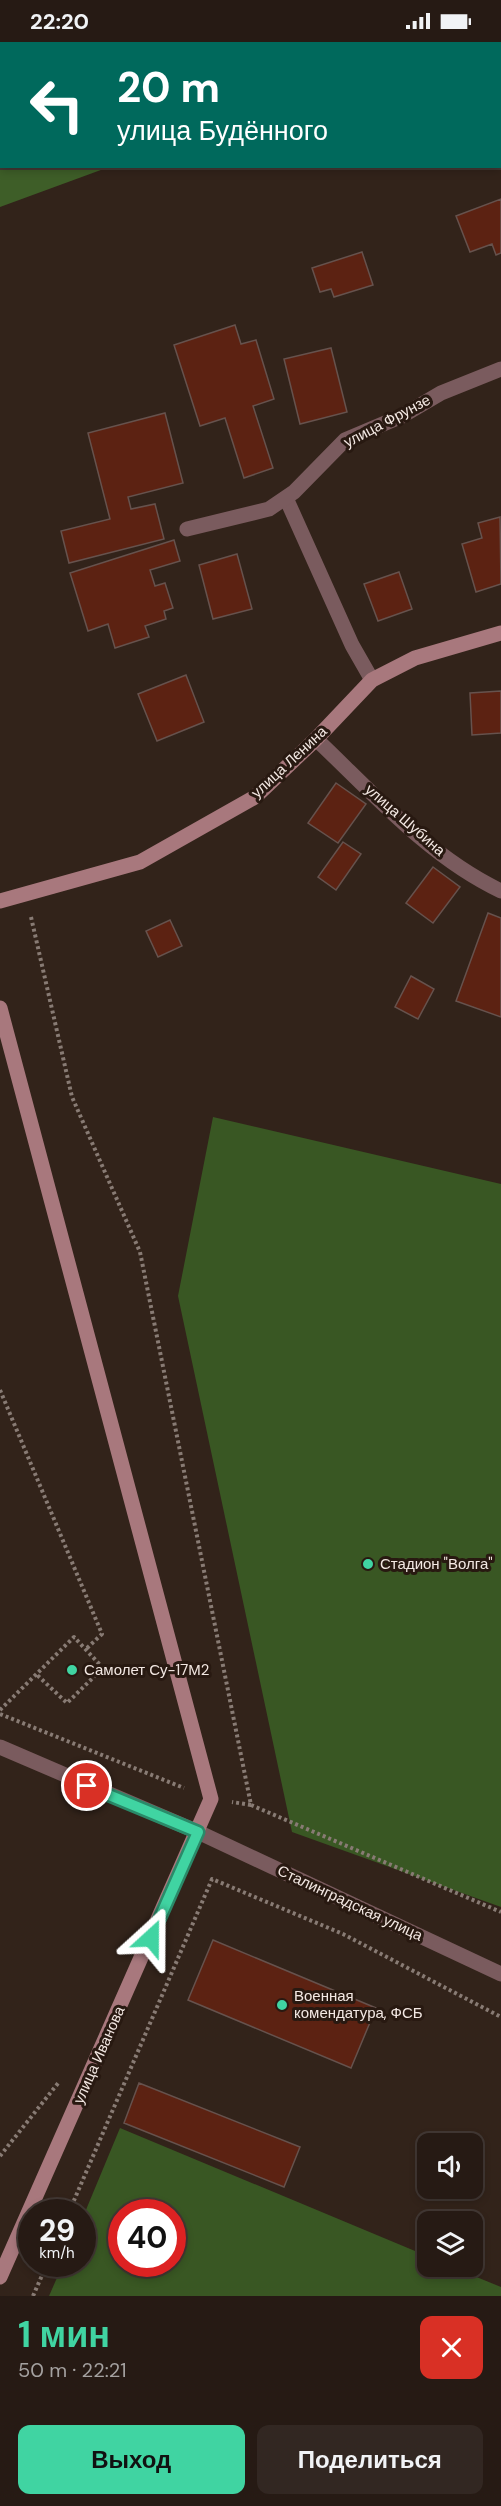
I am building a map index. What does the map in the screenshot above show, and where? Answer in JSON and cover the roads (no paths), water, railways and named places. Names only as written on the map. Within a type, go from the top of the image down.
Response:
[{"type":"street","name":"улица Фрунзе","points":[[187,529],[269,509],[286,498],[345,440],[402,416],[441,393],[501,369]]},
{"type":"street","points":[[286,498],[352,645],[372,680]]},
{"type":"street","name":"улица Ленина","points":[[0,901],[140,862],[255,797],[316,739],[372,680],[415,658],[501,633]]},
{"type":"street","name":"улица Шубина","points":[[316,739],[430,845],[478,880],[501,891]]},
{"type":"street","name":"улица Иванова","points":[[0,1008],[211,1799],[0,2277]]},
{"type":"street","name":"Сталинградская улица","points":[[0,1747],[174,1824],[198,1832],[501,1974]]},
{"type":"place","name":"Стадион \"Волга\"","points":[[368,1564]]},
{"type":"place","name":"Самолет Су-17М2","points":[[72,1670]]},
{"type":"place","name":"Военная комендатура, ФСБ","points":[[282,2005]]}]
